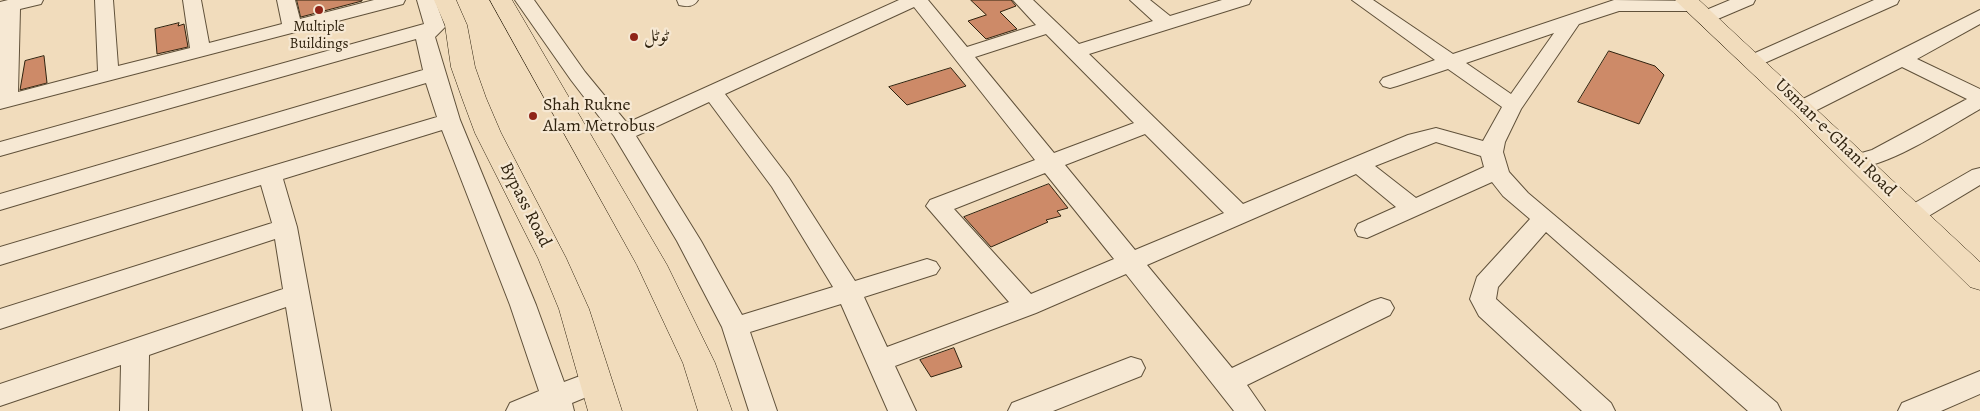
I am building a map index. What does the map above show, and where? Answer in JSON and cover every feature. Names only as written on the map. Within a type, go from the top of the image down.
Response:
[{"type":"main road","name":"Bypass Road","points":[[445,0],[456,25],[463,67],[474,98],[488,132],[552,258],[570,300],[605,411]]},
{"type":"main road","points":[[501,0],[652,265],[699,363],[715,411]]},
{"type":"main road","name":"Usman-e-Ghani Road","points":[[1695,8],[1804,108],[1980,280]]},
{"type":"street","points":[[34,0],[6,7],[4,102],[396,0]]},
{"type":"street","points":[[104,0],[108,75]]},
{"type":"street","points":[[192,0],[200,51]]},
{"type":"street","points":[[286,0],[292,26]]},
{"type":"street","points":[[426,0],[435,27]]},
{"type":"street","points":[[524,0],[578,76],[623,133],[689,241],[735,327],[763,411]]},
{"type":"street","points":[[623,133],[914,0]]},
{"type":"street","points":[[918,0],[1251,411]]},
{"type":"street","points":[[1022,0],[1240,215]]},
{"type":"street","points":[[1139,0],[1168,24]]},
{"type":"street","points":[[1075,52],[1241,0]]},
{"type":"street","points":[[1361,0],[1513,104]]},
{"type":"street","points":[[1390,82],[1617,5],[1695,8],[1746,0]]},
{"type":"street","points":[[1753,61],[1890,0]]},
{"type":"street","points":[[1804,108],[1902,59],[1980,16]]},
{"type":"street","points":[[1571,22],[1513,104],[1494,142],[1495,161],[1509,190],[1545,218],[1766,411]]},
{"type":"street","points":[[435,27],[425,36],[432,74],[448,121],[482,202],[558,404]]},
{"type":"street","points":[[0,148],[435,27]]},
{"type":"street","points":[[962,55],[1049,27]]},
{"type":"street","points":[[1902,59],[1980,98]]},
{"type":"street","points":[[0,202],[432,74]]},
{"type":"street","points":[[712,93],[781,184],[848,291],[881,360],[902,411]]},
{"type":"street","points":[[1859,161],[1880,155],[1980,98]]},
{"type":"street","points":[[0,256],[448,121]]},
{"type":"street","points":[[1027,306],[938,206],[1148,125]]},
{"type":"street","points":[[881,360],[1027,306],[1416,140],[1436,135],[1456,139],[1495,161]]},
{"type":"street","points":[[1367,230],[1414,209],[1495,161]]},
{"type":"street","points":[[1359,165],[1414,209]]},
{"type":"street","points":[[270,175],[285,227],[317,411]]},
{"type":"street","points":[[1914,214],[1980,175]]},
{"type":"street","points":[[1545,218],[1486,284],[1483,299],[1488,309],[1601,411]]},
{"type":"street","points":[[0,318],[285,227]]},
{"type":"street","points":[[735,327],[927,268]]},
{"type":"street","points":[[0,394],[296,294]]},
{"type":"street","points":[[1228,382],[1381,308]]},
{"type":"street","points":[[134,411],[135,349]]},
{"type":"street","points":[[1022,411],[1131,368]]},
{"type":"street","points":[[520,411],[558,404],[596,381]]},
{"type":"street","points":[[1912,411],[1980,382]]},
{"type":"building","name":"Multiple Buildings","points":[[297,0],[362,0],[362,1],[301,17]]},
{"type":"building","points":[[971,0],[1011,0],[1016,6],[1000,12],[1017,29],[986,39],[968,21],[986,15]]},
{"type":"building","points":[[179,23],[178,26],[184,24],[188,47],[157,54],[155,29]]},
{"type":"building","points":[[1609,51],[1655,66],[1664,75],[1639,124],[1578,102]]},
{"type":"building","points":[[44,56],[47,83],[20,90],[25,61]]},
{"type":"building","points":[[951,68],[966,86],[907,105],[889,87]]},
{"type":"building","points":[[1049,184],[1068,208],[1057,211],[1061,216],[1046,220],[1048,222],[991,247],[964,217]]},
{"type":"building","points":[[954,348],[962,367],[931,377],[920,360]]},
{"type":"place","name":"Multiple Buildings","points":[[319,10]]},
{"type":"place","name":"ٹوٹل","points":[[634,37]]},
{"type":"place","name":"Shah Rukne Alam Metrobus","points":[[533,116]]}]
